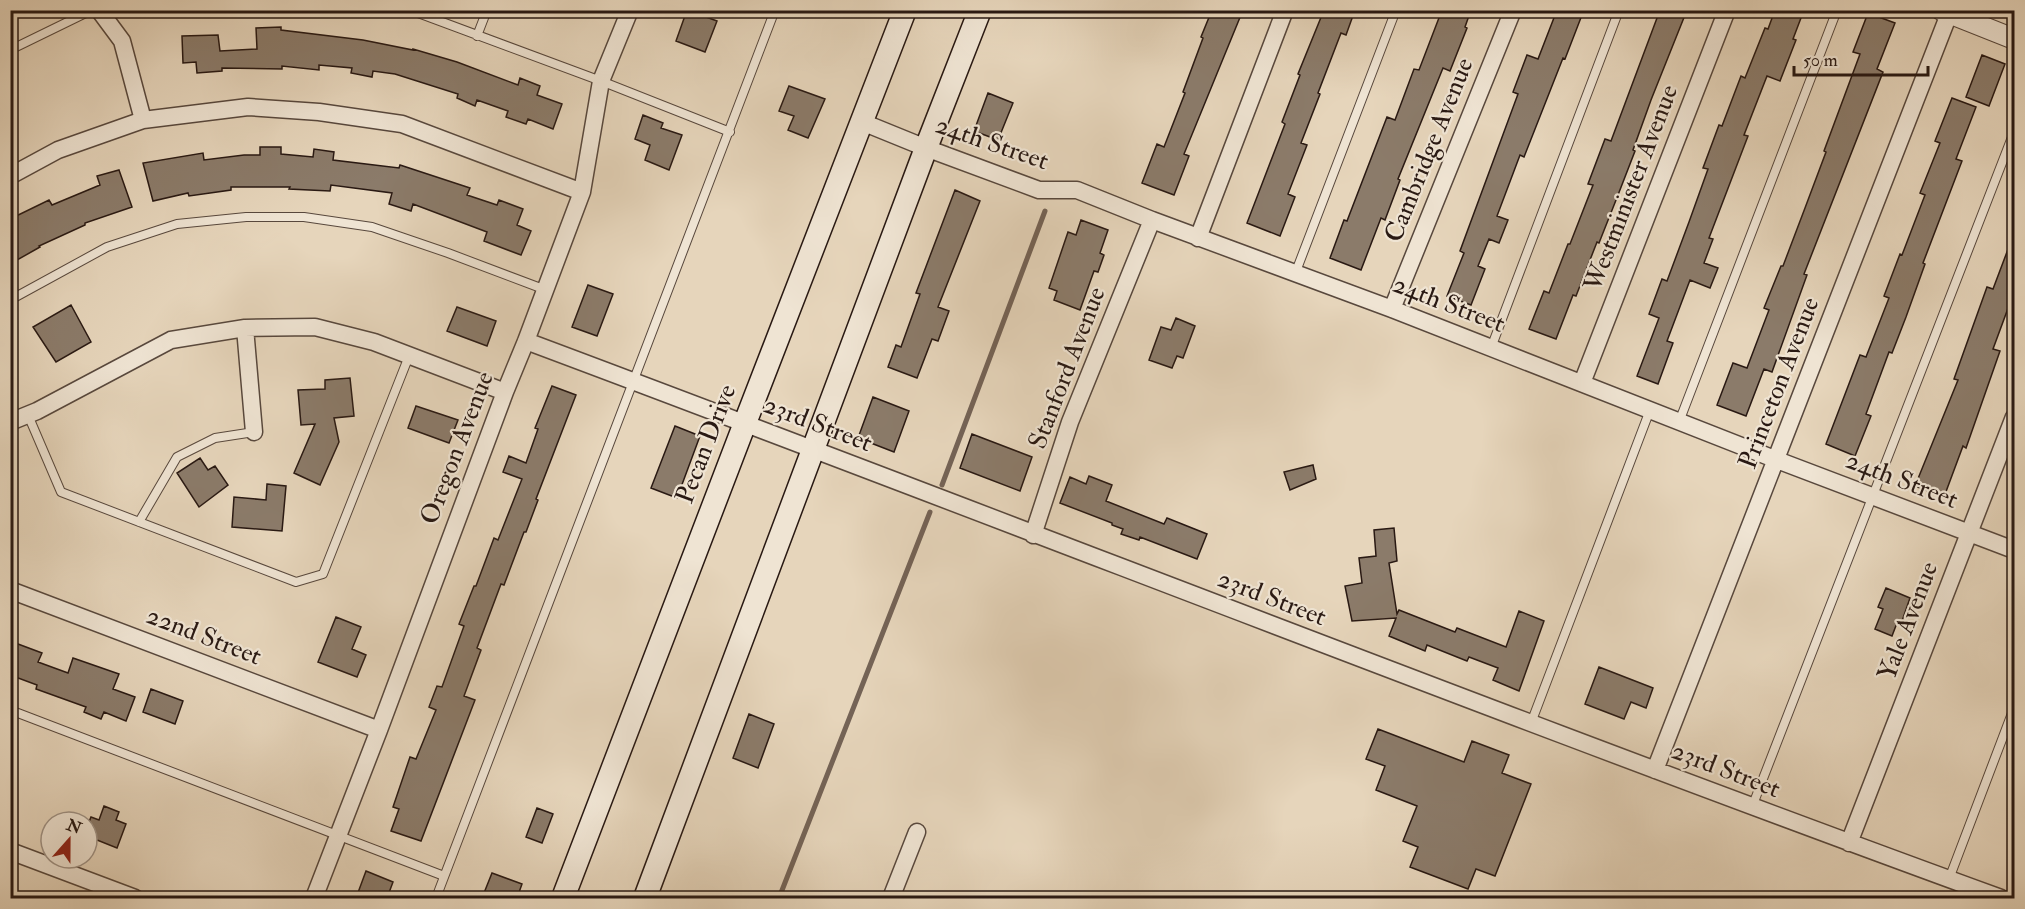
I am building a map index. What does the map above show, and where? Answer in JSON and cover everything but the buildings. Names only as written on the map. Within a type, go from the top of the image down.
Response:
[{"type":"main road","name":"Pecan Drive","points":[[563,898],[905,10]]},
{"type":"main road","points":[[645,898],[926,148],[980,10]]},
{"type":"street","points":[[99,10],[122,41],[143,120]]},
{"type":"street","name":"Oregon Avenue","points":[[314,898],[380,730],[582,192],[601,81],[630,10]]},
{"type":"street","points":[[1198,238],[1284,10]]},
{"type":"street","name":"Cambridge Avenue","points":[[1392,309],[1513,10]]},
{"type":"street","name":"Westminister Avenue","points":[[1582,383],[1727,10]]},
{"type":"street","points":[[1945,12],[2013,35]]},
{"type":"street","name":"Princeton Avenue","points":[[1655,770],[1777,460],[1945,12]]},
{"type":"street","points":[[10,176],[58,150],[143,120],[248,107],[319,112],[402,124],[582,192]]},
{"type":"street","name":"24th Street","points":[[862,122],[1038,190],[1077,190],[1198,238],[1392,309],[2014,550]]},
{"type":"street","name":"Stanford Avenue","points":[[1033,535],[1071,422],[1152,220]]},
{"type":"street","points":[[10,422],[28,415],[171,340],[245,328],[315,327],[374,342],[505,392]]},
{"type":"street","points":[[245,328],[254,432]]},
{"type":"street","name":"23rd Street","points":[[526,341],[1752,807],[2001,898]]},
{"type":"street","name":"Yale Avenue","points":[[1849,843],[2014,417]]},
{"type":"street","name":"22nd Street","points":[[10,590],[380,730]]},
{"type":"street","points":[[891,898],[917,832]]},
{"type":"street","points":[[10,851],[135,898]]},
{"type":"lane","points":[[10,50],[92,10]]},
{"type":"lane","points":[[410,10],[730,132]]},
{"type":"lane","points":[[477,36],[486,10]]},
{"type":"lane","points":[[436,898],[775,10]]},
{"type":"lane","points":[[1295,274],[1396,10]]},
{"type":"lane","points":[[1491,348],[1619,10]]},
{"type":"lane","points":[[1679,422],[1837,10]]},
{"type":"lane","points":[[1752,807],[2014,132]]},
{"type":"lane","points":[[10,300],[107,247],[177,224],[270,217],[304,217],[372,227],[546,290]]},
{"type":"lane","points":[[28,415],[61,492],[296,582],[323,574],[409,356]]},
{"type":"lane","points":[[1531,723],[1650,410]]},
{"type":"lane","points":[[139,522],[177,457],[215,438],[254,432]]},
{"type":"lane","points":[[1949,879],[2014,708]]},
{"type":"lane","points":[[10,710],[444,876]]},
{"type":"waterway","points":[[942,485],[1045,211]]},
{"type":"waterway","points":[[779,898],[930,512]]}]
